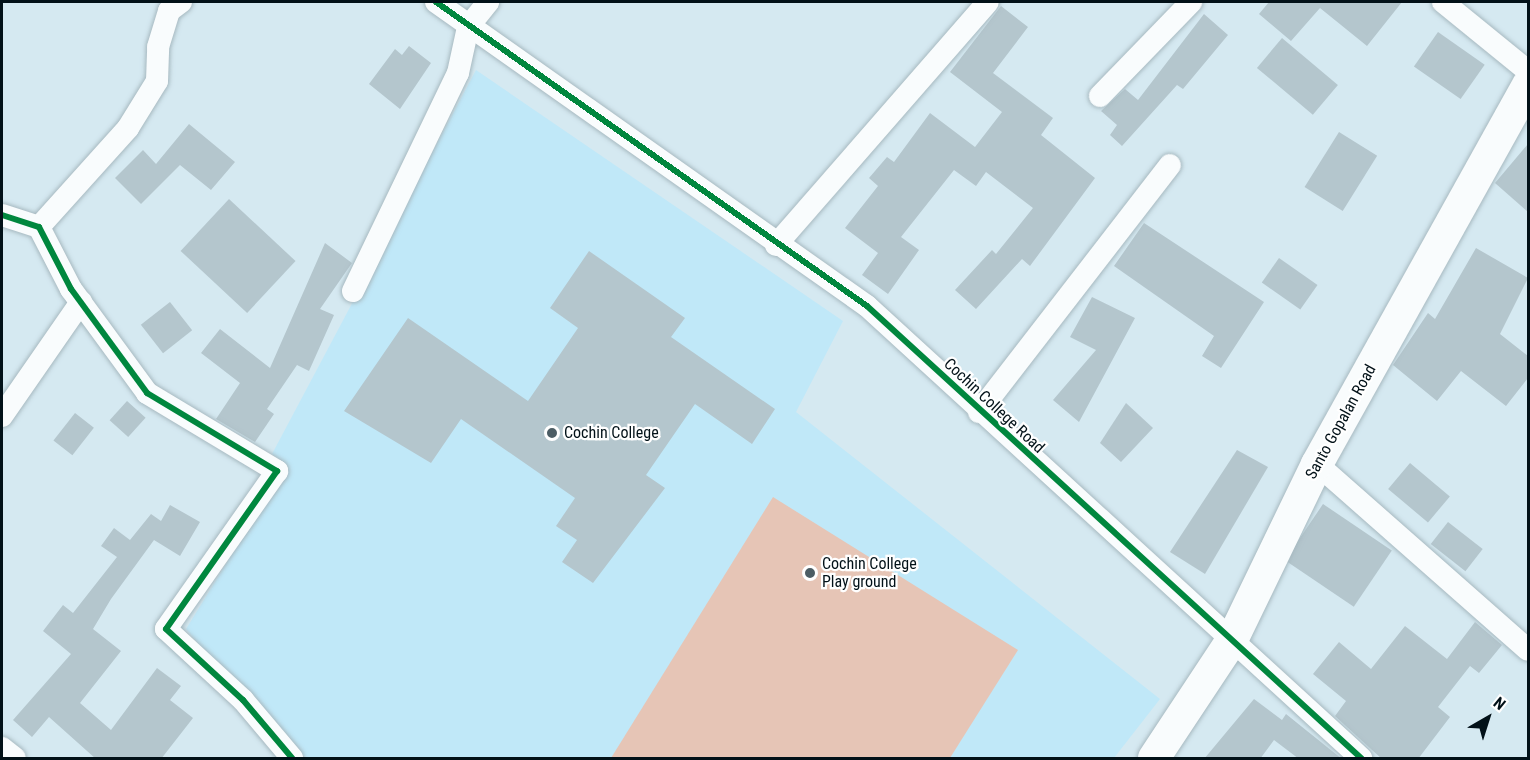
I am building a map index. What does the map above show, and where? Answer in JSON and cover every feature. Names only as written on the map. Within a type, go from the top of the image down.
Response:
[{"type":"main road","name":"Santo Gopalan Road","points":[[1154,759],[1232,640],[1317,464],[1528,85]]},
{"type":"street","points":[[39,227],[84,182],[134,119],[157,81],[158,47],[169,11],[181,2]]},
{"type":"street","name":"Cochin College Road","points":[[436,2],[776,245],[867,306],[979,412],[1361,759]]},
{"type":"street","points":[[353,291],[458,73],[468,27],[488,2]]},
{"type":"street","points":[[776,245],[988,2]]},
{"type":"street","points":[[1100,96],[1191,2]]},
{"type":"street","points":[[1443,2],[1528,70]]},
{"type":"street","points":[[979,412],[1170,165]]},
{"type":"street","points":[[2,215],[39,227],[81,302],[147,393],[277,471],[166,629],[243,700],[292,759]]},
{"type":"street","points":[[2,416],[81,302]]},
{"type":"street","points":[[1317,464],[1528,650]]},
{"type":"street","points":[[2,748],[15,759]]},
{"type":"shaded area","name":"Cochin College","points":[[476,70],[843,321],[796,412],[1160,699],[1114,758],[307,758],[274,733],[186,629],[287,465],[272,454]]},
{"type":"shaded area","name":"Cochin College Play ground","points":[[773,497],[1018,650],[950,758],[611,758]]},
{"type":"building","points":[[1269,2],[1402,2],[1367,46],[1320,8],[1291,41],[1259,14]]},
{"type":"building","points":[[1001,6],[1028,27],[993,73],[1053,118],[1041,135],[1095,178],[1030,266],[1022,259],[976,309],[955,290],[992,250],[996,254],[1033,208],[986,172],[976,186],[954,170],[901,237],[919,250],[888,294],[862,275],[878,253],[845,228],[878,186],[869,178],[887,157],[894,162],[930,113],[975,147],[1002,112],[950,72]]},
{"type":"building","points":[[1204,14],[1228,35],[1183,89],[1177,85],[1122,146],[1110,135],[1117,125],[1101,111],[1125,89],[1138,100]]},
{"type":"building","points":[[1438,32],[1485,65],[1461,99],[1414,66]]},
{"type":"building","points":[[1282,38],[1338,85],[1313,115],[1257,68]]},
{"type":"building","points":[[409,46],[431,63],[400,109],[369,84],[395,49],[402,55]]},
{"type":"building","points":[[189,124],[235,162],[211,190],[180,165],[141,204],[115,178],[143,150],[156,164]]},
{"type":"building","points":[[1339,132],[1377,156],[1343,211],[1305,187]]},
{"type":"building","points":[[1528,144],[1528,212],[1495,183]]},
{"type":"building","points":[[229,199],[296,261],[247,313],[181,251]]},
{"type":"building","points":[[1144,223],[1264,302],[1221,368],[1202,356],[1214,336],[1114,266]]},
{"type":"building","points":[[325,243],[352,263],[320,309],[334,315],[309,371],[297,365],[267,409],[274,414],[255,442],[216,419],[240,383],[201,353],[220,329],[270,368]]},
{"type":"building","points":[[1476,248],[1528,278],[1500,334],[1528,356],[1528,378],[1506,406],[1461,371],[1437,401],[1393,365],[1428,313],[1435,319]]},
{"type":"building","points":[[589,251],[685,318],[671,337],[775,409],[752,444],[695,404],[646,475],[665,488],[593,583],[562,562],[577,540],[556,526],[575,498],[461,419],[431,463],[344,411],[408,318],[528,401],[578,328],[550,308]]},
{"type":"building","points":[[1279,258],[1318,285],[1300,310],[1262,283]]},
{"type":"building","points":[[1092,297],[1135,318],[1079,422],[1053,400],[1096,350],[1070,337]]},
{"type":"building","points":[[170,302],[192,330],[163,353],[141,325]]},
{"type":"building","points":[[127,401],[146,418],[128,437],[110,420]]},
{"type":"building","points":[[1126,403],[1153,428],[1121,462],[1100,443]]},
{"type":"building","points":[[75,413],[94,428],[72,455],[53,441]]},
{"type":"building","points":[[1237,450],[1268,467],[1205,574],[1170,552]]},
{"type":"building","points":[[1410,463],[1450,496],[1428,522],[1388,489]]},
{"type":"building","points":[[1323,504],[1392,550],[1354,607],[1285,560]]},
{"type":"building","points":[[170,505],[200,522],[180,556],[154,540],[111,599],[93,629],[121,651],[80,703],[111,730],[157,668],[181,686],[170,700],[193,718],[161,759],[96,759],[49,717],[32,737],[13,720],[71,654],[43,631],[63,605],[73,613],[117,557],[101,546],[114,528],[130,540],[151,514],[161,521]]},
{"type":"building","points":[[1448,522],[1483,549],[1465,571],[1431,544]]},
{"type":"building","points":[[1475,622],[1502,645],[1479,673],[1470,666],[1438,707],[1450,717],[1418,759],[1382,759],[1335,716],[1346,701],[1313,674],[1339,642],[1371,669],[1405,626],[1447,659]]},
{"type":"building","points":[[1254,699],[1282,720],[1286,714],[1342,759],[1299,759],[1274,740],[1260,759],[1204,759]]},
{"type":"cycle path","points":[[436,2],[867,306],[1361,758]]},
{"type":"cycle path","points":[[2,215],[39,227],[71,289],[147,393],[277,471],[166,629],[243,700],[292,758]]},
{"type":"place","name":"Cochin College","points":[[552,433]]},
{"type":"place","name":"Cochin College Play ground","points":[[810,573]]}]
